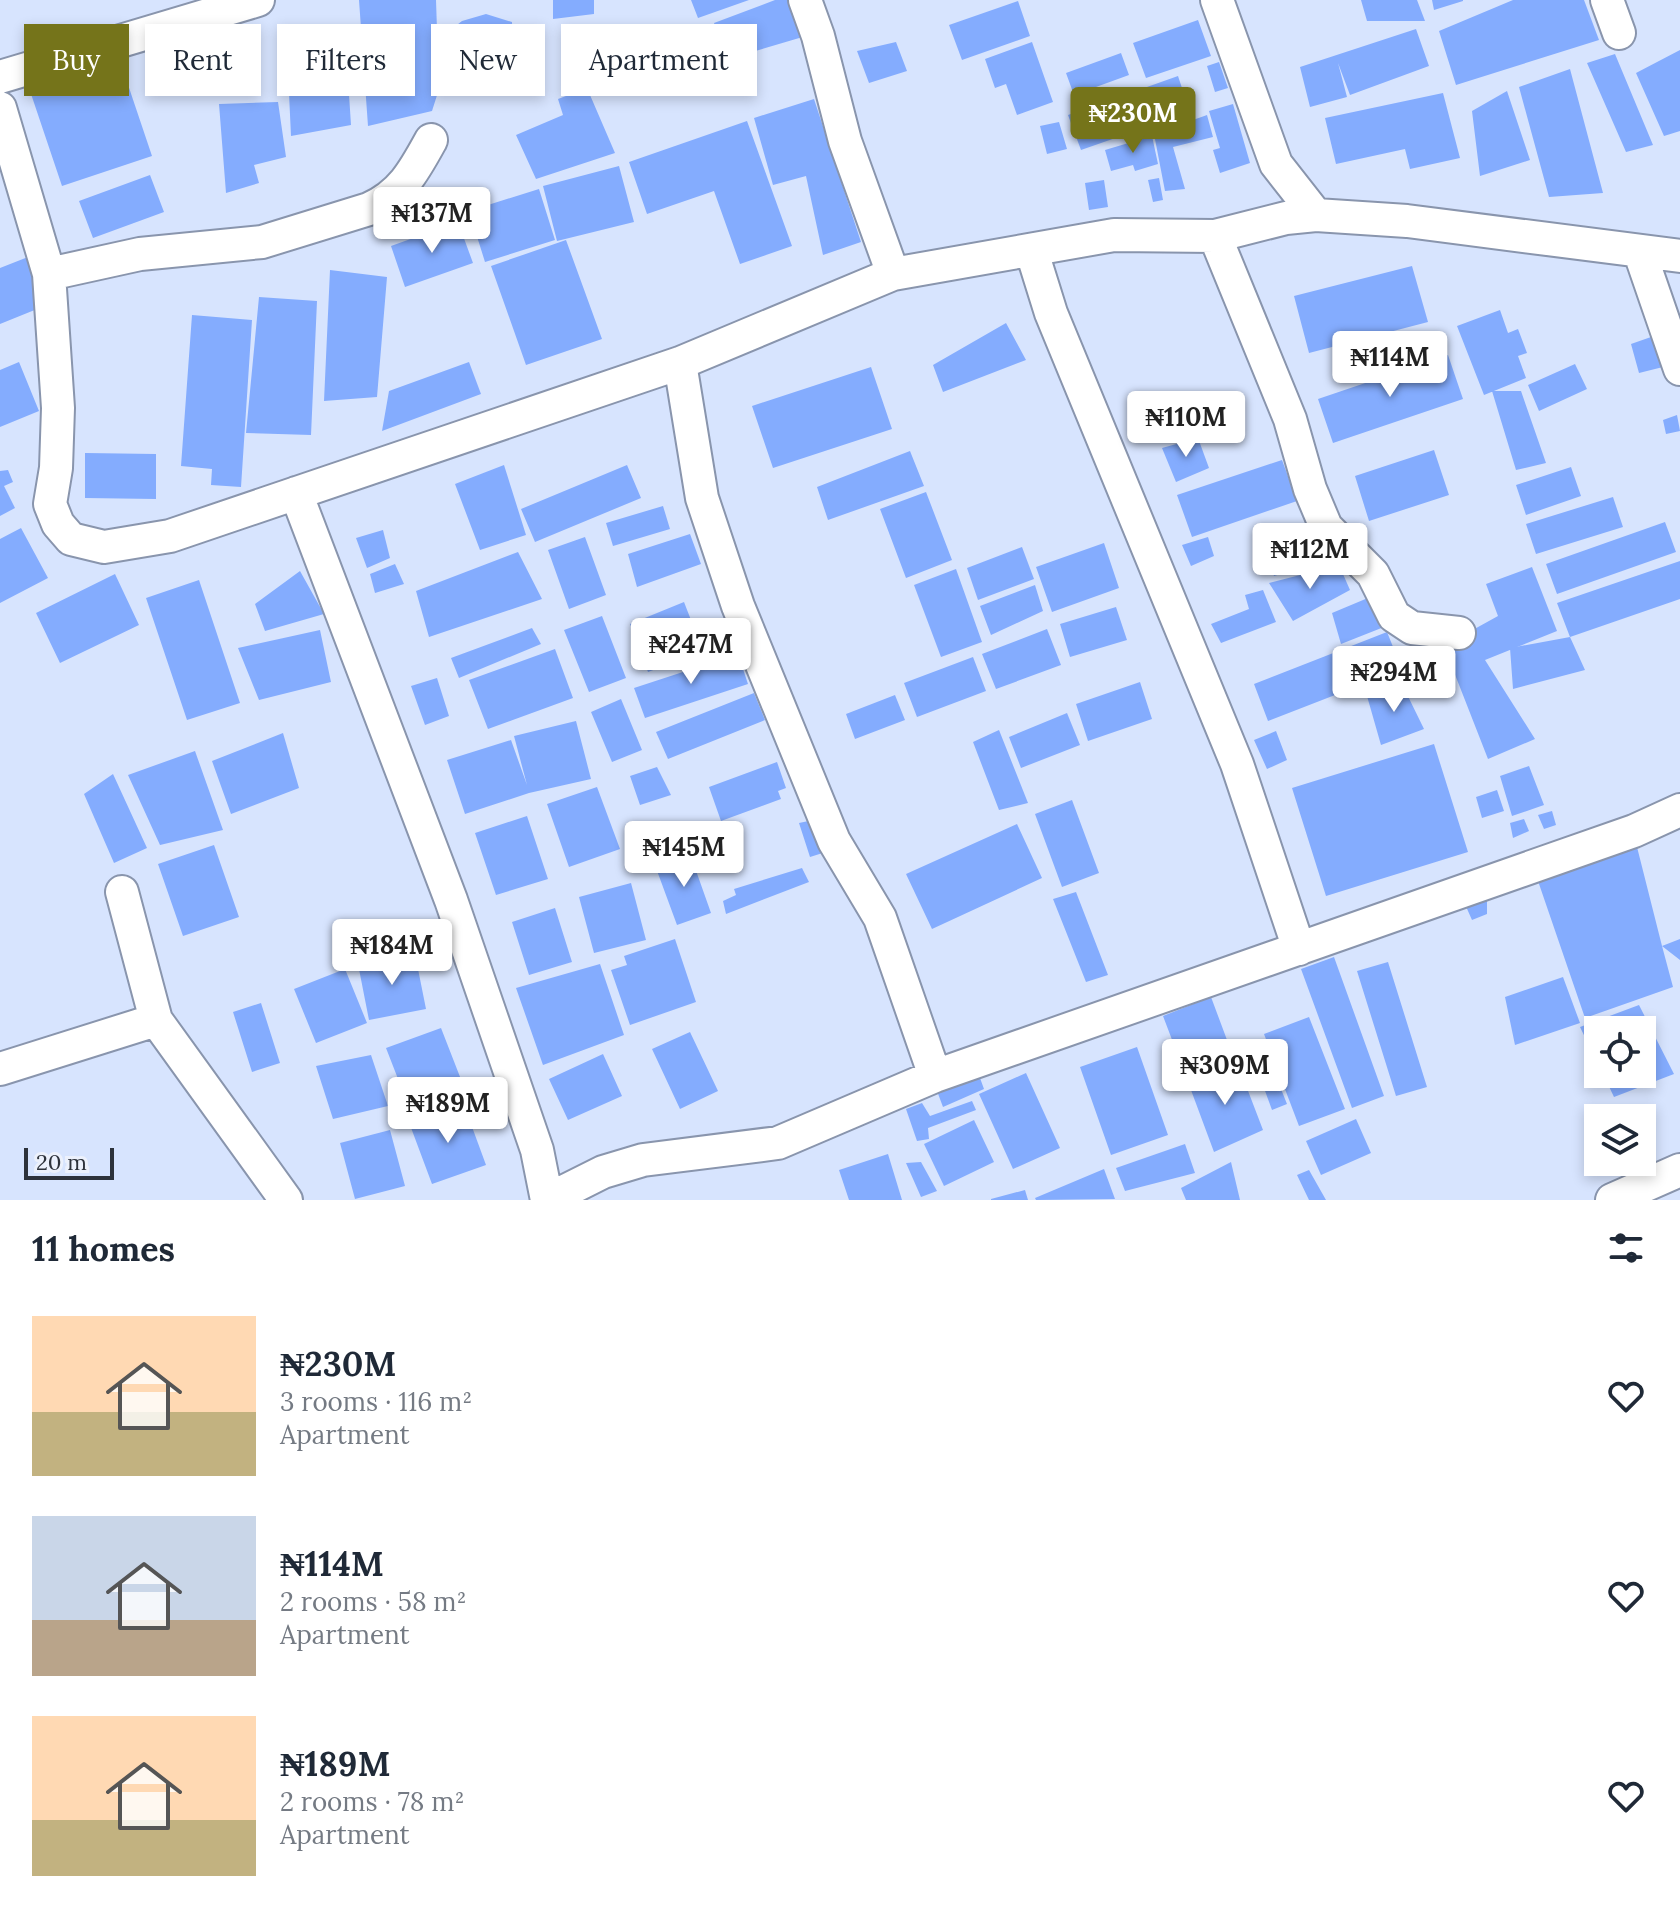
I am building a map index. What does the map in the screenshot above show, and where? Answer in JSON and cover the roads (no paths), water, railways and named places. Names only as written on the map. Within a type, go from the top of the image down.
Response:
[{"type":"street","points":[[0,77],[258,0]]},
{"type":"street","points":[[805,0],[818,36],[845,141],[893,274]]},
{"type":"street","points":[[1217,0],[1276,164],[1316,215]]},
{"type":"street","points":[[1607,0],[1619,33]]},
{"type":"street","points":[[0,108],[49,274],[58,408],[56,468],[50,504],[58,524],[71,539],[104,547],[170,536],[680,363],[893,274],[1032,252],[1114,235],[1215,236],[1286,218],[1316,215],[1407,221],[1680,256]]},
{"type":"street","points":[[49,274],[140,254],[262,242],[369,209],[385,201],[407,183],[431,140]]},
{"type":"street","points":[[1215,236],[1290,419],[1310,489],[1326,527],[1373,574],[1394,616],[1412,628],[1459,633]]},
{"type":"street","points":[[1032,252],[1051,313],[1237,764],[1299,949]]},
{"type":"street","points":[[1640,253],[1680,369]]},
{"type":"street","points":[[680,363],[702,498],[738,606],[834,841],[880,918],[935,1076]]},
{"type":"street","points":[[296,493],[451,900],[537,1150],[547,1200],[603,1172],[643,1160],[778,1143],[935,1076],[1634,831],[1680,810]]},
{"type":"street","points":[[122,892],[156,1020],[286,1200]]},
{"type":"street","points":[[0,1069],[156,1020]]},
{"type":"street","points":[[1612,1200],[1680,1170]]}]
